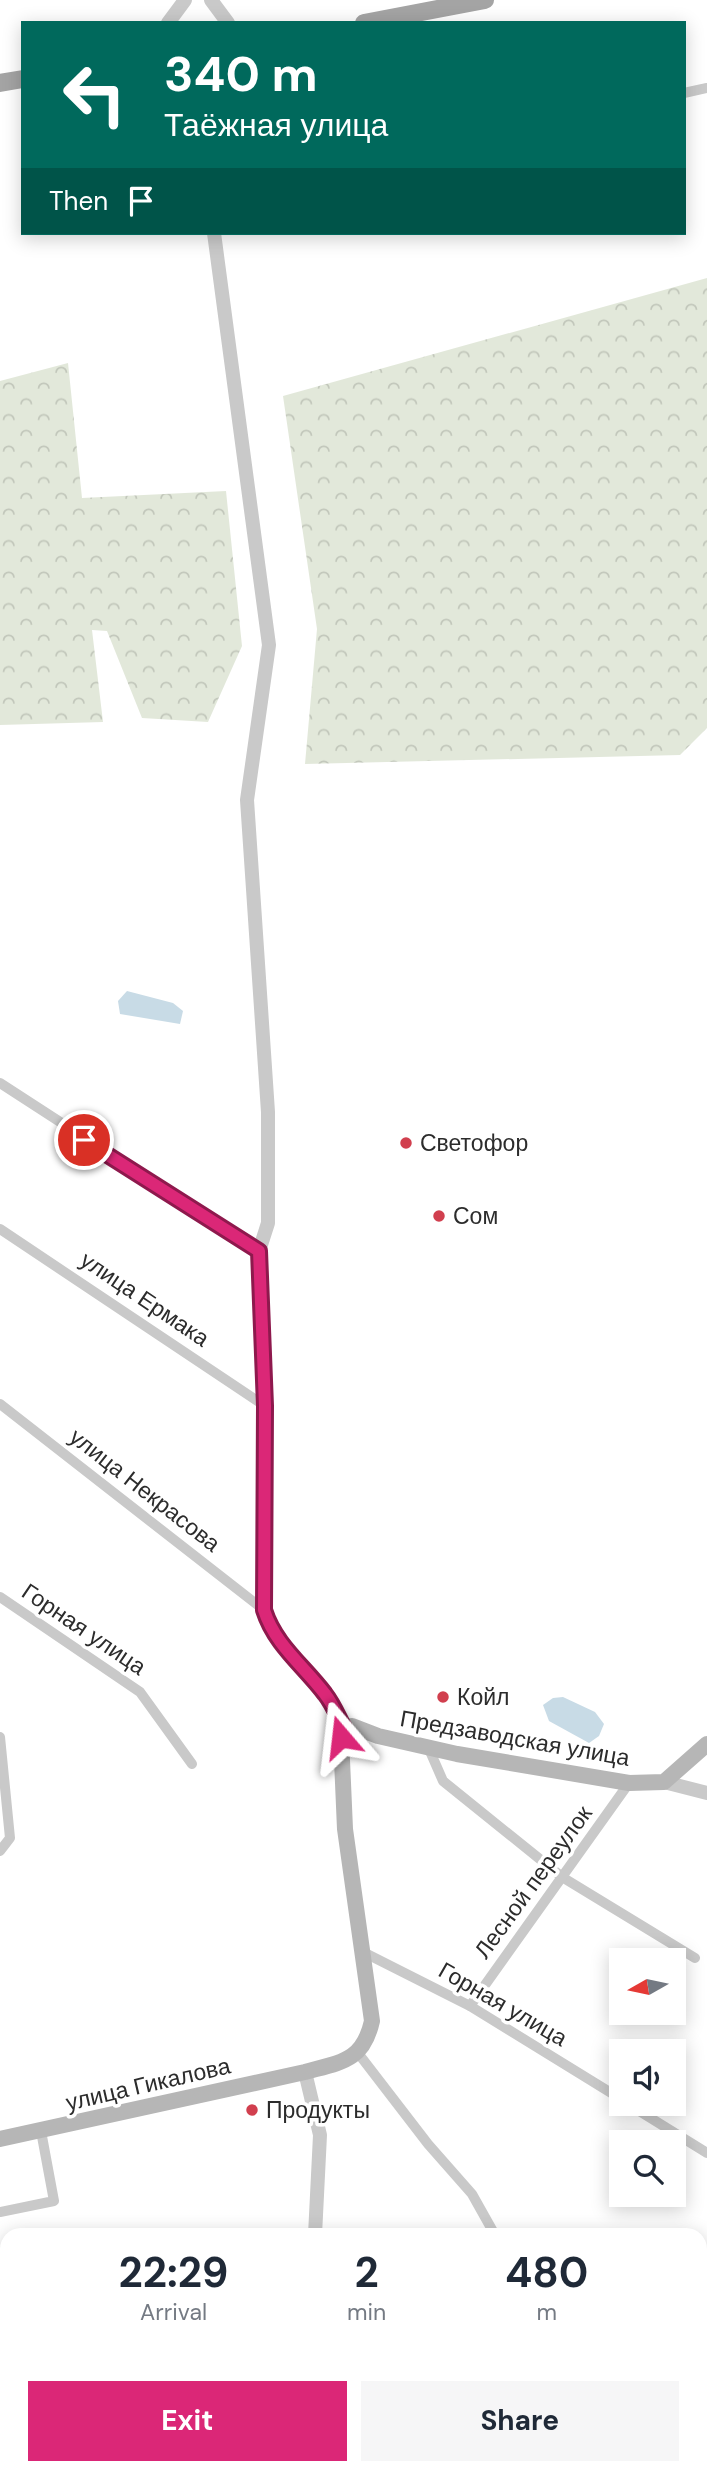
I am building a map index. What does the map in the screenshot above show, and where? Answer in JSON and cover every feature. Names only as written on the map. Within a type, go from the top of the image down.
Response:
[{"type":"main road","points":[[374,21],[485,0]]},
{"type":"main road","points":[[0,83],[21,79]]},
{"type":"main road","name":"Предзаводская улица","points":[[344,1728],[352,1726],[429,1749],[629,1783],[664,1782]]},
{"type":"main road","points":[[344,1728],[341,1737],[345,1829],[372,2021],[367,2042],[358,2053]]},
{"type":"main road","points":[[664,1782],[707,1744]]},
{"type":"main road","name":"улица Гикалова","points":[[1,2136],[41,2131],[305,2072],[342,2062],[358,2053]]},
{"type":"street","points":[[169,21],[185,0]]},
{"type":"street","points":[[211,0],[227,21]]},
{"type":"street","points":[[686,93],[707,88]]},
{"type":"street","points":[[214,235],[269,645],[247,800],[268,1112],[268,1223],[259,1251],[265,1406],[264,1610],[269,1625],[282,1646],[327,1696],[344,1728]]},
{"type":"street","points":[[0,1083],[259,1251]]},
{"type":"street","name":"улица Ермака","points":[[0,1228],[265,1406]]},
{"type":"street","name":"улица Некрасова","points":[[0,1404],[264,1610]]},
{"type":"street","name":"Горная улица","points":[[0,1597],[140,1692],[192,1764]]},
{"type":"street","points":[[0,1737],[10,1838],[0,1851]]},
{"type":"street","points":[[429,1749],[443,1781],[562,1877],[695,1958]]},
{"type":"street","points":[[664,1782],[707,1793]]},
{"type":"street","name":"Лесной переулок","points":[[470,2006],[629,1783]]},
{"type":"street","name":"Горная улица","points":[[361,1951],[470,2006],[609,2092]]},
{"type":"street","points":[[358,2053],[428,2144],[472,2194],[491,2228]]},
{"type":"street","points":[[305,2072],[320,2135],[315,2228]]},
{"type":"street","points":[[647,2116],[707,2153]]},
{"type":"street","points":[[0,2213],[54,2201],[41,2131]]},
{"type":"green space","points":[[707,278],[707,728],[680,755],[305,764],[317,629],[283,396]]},
{"type":"green space","points":[[68,363],[82,498],[226,491],[242,646],[208,722],[142,718],[107,631],[92,630],[103,722],[0,725],[0,381]]},
{"type":"water","points":[[127,991],[173,1003],[183,1011],[180,1024],[120,1014],[118,1001]]},
{"type":"water","points":[[563,1697],[595,1712],[604,1724],[599,1736],[589,1743],[549,1721],[543,1705],[553,1698]]},
{"type":"place","name":"Светофор","points":[[406,1143]]},
{"type":"place","name":"Сом","points":[[439,1216]]},
{"type":"place","name":"Койл","points":[[443,1697]]},
{"type":"place","name":"Продукты","points":[[252,2110]]},
{"type":"route","points":[[84,1140],[259,1251],[265,1406],[264,1610],[269,1625],[282,1646],[327,1696],[344,1728],[341,1737]]}]
